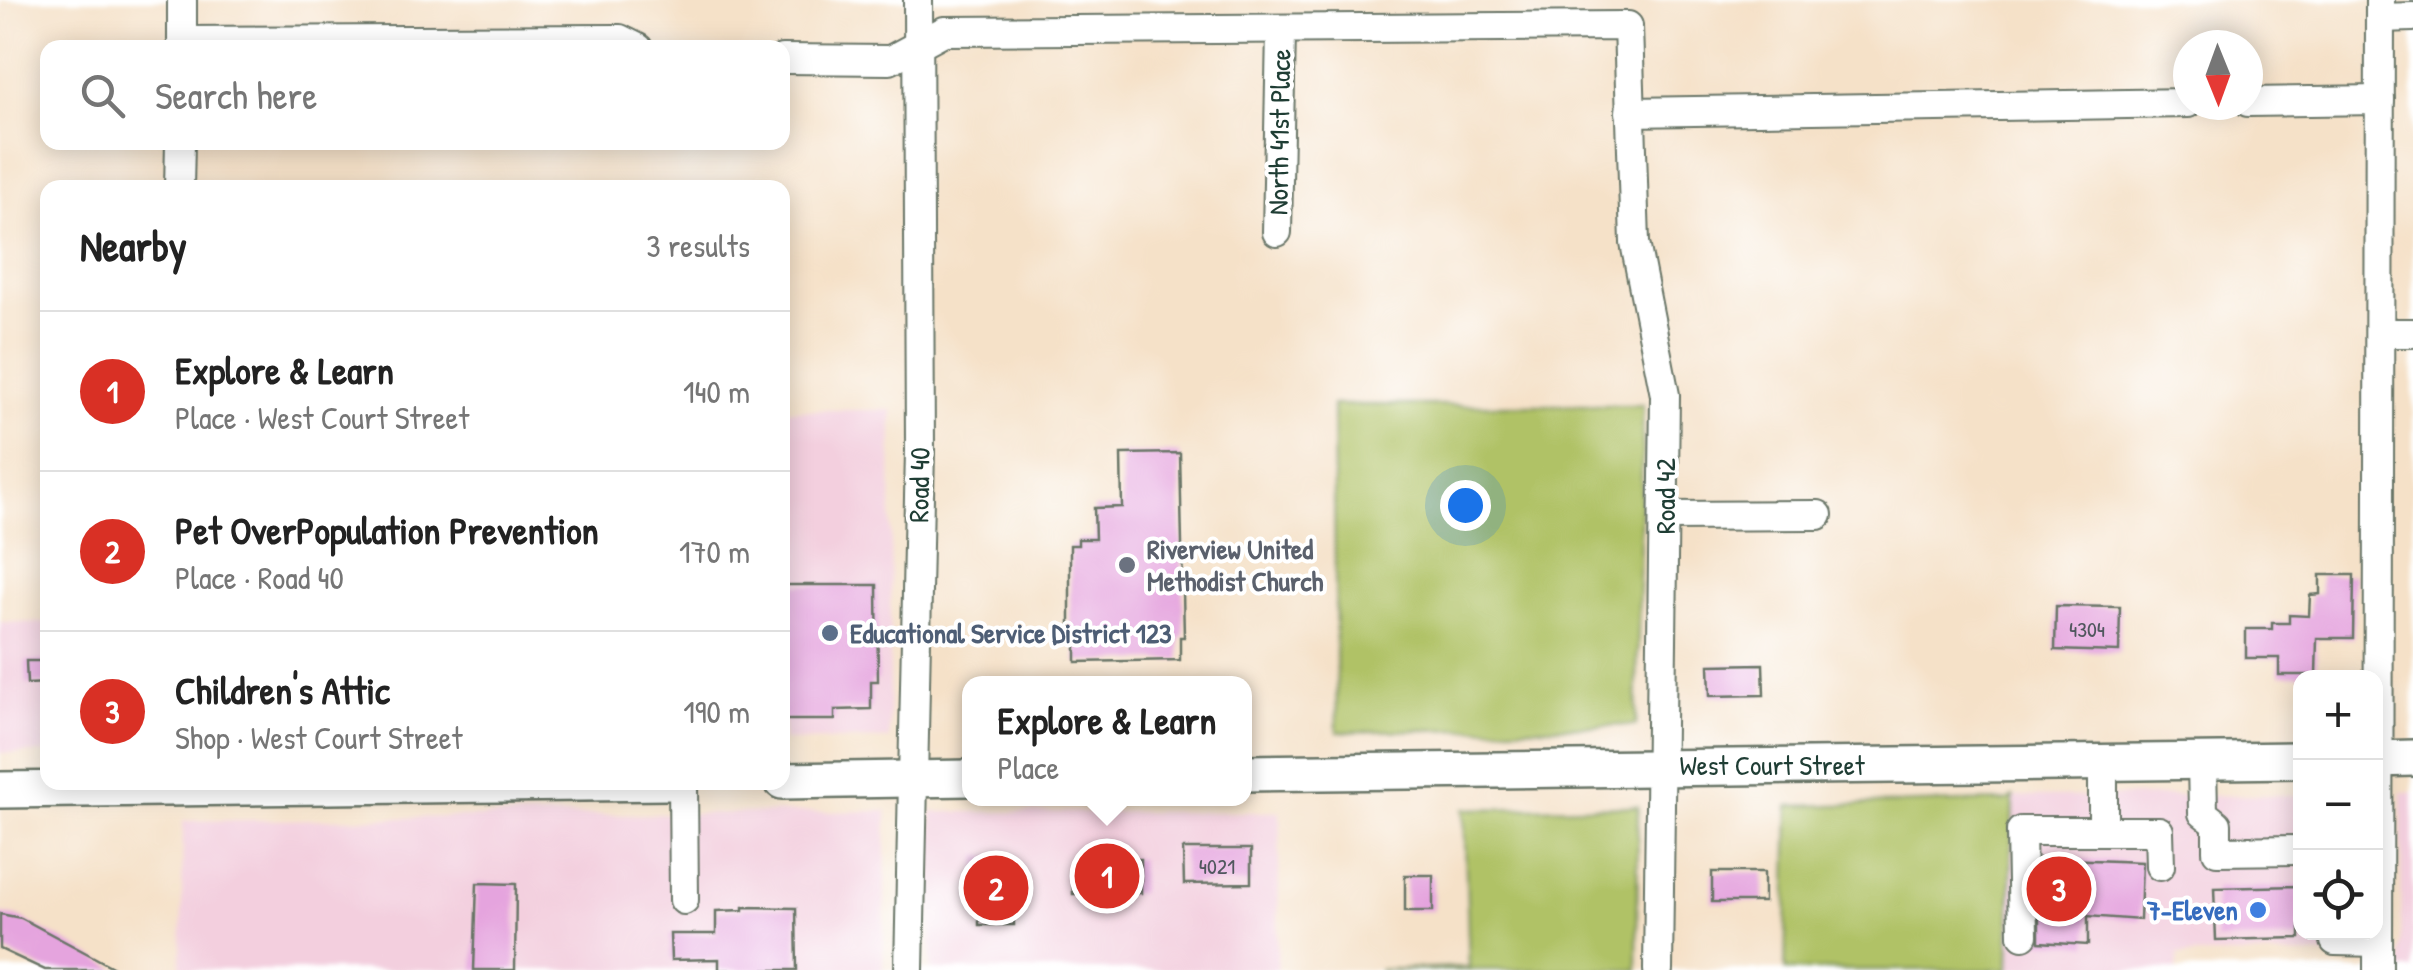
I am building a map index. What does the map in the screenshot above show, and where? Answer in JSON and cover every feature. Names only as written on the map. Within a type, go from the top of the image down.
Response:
[{"type":"main road","name":"West Court Street","points":[[1252,773],[2293,760]]},
{"type":"main road","points":[[790,781],[962,778]]},
{"type":"main road","points":[[0,790],[40,789]]},
{"type":"street","points":[[182,0],[182,40]]},
{"type":"street","name":"Road 40","points":[[909,970],[920,450],[918,0]]},
{"type":"street","points":[[2383,804],[2389,759],[2380,333],[2380,9],[2413,18]]},
{"type":"street","name":"Road 42","points":[[1281,31],[1628,26],[1635,243],[1665,395],[1658,970]]},
{"type":"street","points":[[790,59],[890,60],[944,31],[1281,31]]},
{"type":"street","name":"North 41st Place","points":[[1277,232],[1281,31]]},
{"type":"street","points":[[532,40],[622,40]]},
{"type":"street","points":[[2263,102],[2380,100]]},
{"type":"street","points":[[1630,112],[2173,103]]},
{"type":"street","points":[[179,180],[180,150]]},
{"type":"street","points":[[2380,333],[2413,333]]},
{"type":"street","points":[[1665,516],[1818,515]]},
{"type":"street","points":[[2202,762],[2203,813],[2217,824],[2217,851],[2293,850]]},
{"type":"street","points":[[2102,831],[2103,763]]},
{"type":"street","points":[[683,790],[684,900]]},
{"type":"street","points":[[2023,935],[2021,830],[2159,831],[2160,866]]},
{"type":"street","points":[[2335,940],[2378,956]]},
{"type":"shaded area","points":[[790,410],[892,410],[889,739],[790,741]]},
{"type":"shaded area","points":[[0,622],[40,623],[40,753],[0,753]]},
{"type":"shaded area","points":[[2402,792],[2413,792],[2413,970],[2401,970]]},
{"type":"shaded area","points":[[2293,795],[2293,940],[2362,940],[2362,955],[2178,955],[2177,970],[2009,970],[2013,797]]},
{"type":"shaded area","points":[[887,811],[883,970],[181,970],[183,821]]},
{"type":"shaded area","points":[[932,812],[1280,812],[1277,970],[931,970]]},
{"type":"green space","points":[[1333,405],[1643,405],[1636,725],[1337,732]]},
{"type":"green space","points":[[2013,797],[2009,970],[1785,970],[1789,806],[2007,801]]},
{"type":"green space","points":[[1638,806],[1637,970],[1378,970],[1469,967],[1464,809]]},
{"type":"building","points":[[1180,453],[1184,637],[1180,637],[1180,660],[1076,662],[1076,640],[1070,640],[1070,545],[1078,545],[1078,539],[1095,539],[1094,508],[1122,507],[1121,454]]},
{"type":"building","points":[[2320,575],[2354,575],[2353,638],[2317,638],[2316,670],[2293,670],[2293,675],[2279,675],[2279,658],[2246,658],[2246,629],[2272,629],[2272,623],[2289,623],[2289,615],[2309,616],[2310,595],[2320,594]]},
{"type":"building","name":"Educational Service District 123","points":[[790,585],[877,585],[878,681],[871,681],[871,709],[835,710],[835,720],[790,720]]},
{"type":"building","points":[[2056,606],[2120,607],[2119,652],[2055,650]]},
{"type":"building","points":[[26,661],[40,661],[40,683],[27,684]]},
{"type":"building","points":[[1763,664],[1764,695],[1710,696],[1709,665]]},
{"type":"building","points":[[1183,849],[1251,849],[1251,883],[1184,884]]},
{"type":"building","points":[[978,856],[1012,856],[1014,925],[979,925],[979,902],[974,902]]},
{"type":"building","points":[[2039,858],[2142,862],[2140,920],[2088,916],[2088,945],[2039,942]]},
{"type":"building","points":[[1141,859],[1141,893],[1073,894],[1072,860]]},
{"type":"building","points":[[1712,872],[1764,872],[1764,902],[1712,902]]},
{"type":"building","points":[[1405,875],[1433,875],[1433,911],[1405,911]]},
{"type":"building","points":[[477,883],[516,884],[515,970],[474,970]]},
{"type":"building","name":"7-Eleven","points":[[2293,886],[2293,938],[2216,940],[2214,888]]},
{"type":"building","points":[[796,908],[797,970],[719,970],[719,959],[671,960],[670,934],[716,934],[716,911]]},
{"type":"building","points":[[0,914],[21,918],[118,970],[45,970],[0,949]]},
{"type":"place","name":"Riverview United Methodist Church","points":[[1127,565]]},
{"type":"place","name":"Educational Service District 123","points":[[830,633]]},
{"type":"place","name":"Explore & Learn","points":[[1107,876]]},
{"type":"place","name":"Pet OverPopulation Prevention","points":[[996,888]]},
{"type":"place","name":"Children's Attic","points":[[2059,889]]},
{"type":"place","name":"7-Eleven","points":[[2258,910]]}]
